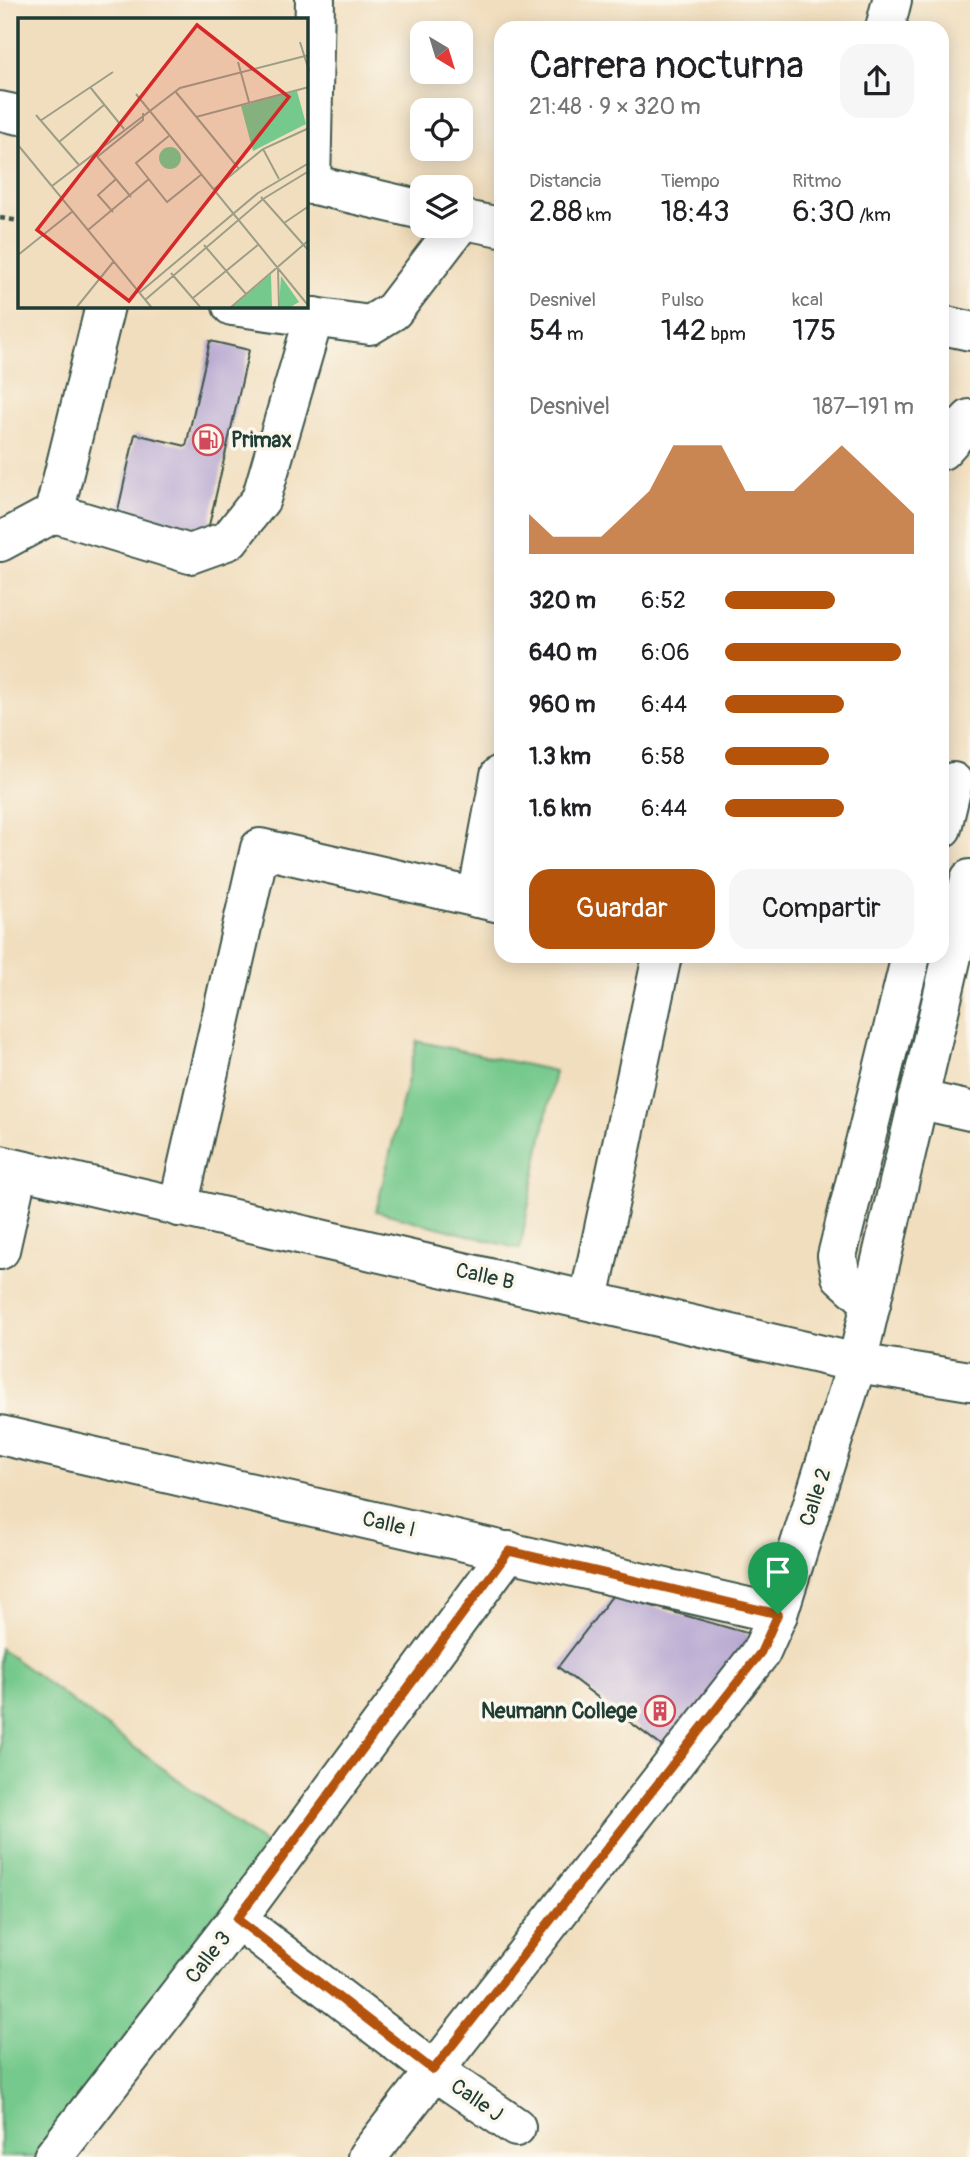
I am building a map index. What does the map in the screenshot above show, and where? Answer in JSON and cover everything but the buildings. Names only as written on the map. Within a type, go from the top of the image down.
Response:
[{"type":"street","points":[[315,0],[309,184],[410,207]]},
{"type":"street","points":[[887,21],[892,0]]},
{"type":"street","points":[[0,111],[18,115]]},
{"type":"street","points":[[473,224],[494,226]]},
{"type":"street","points":[[247,308],[370,325],[393,311],[449,238]]},
{"type":"street","points":[[54,513],[105,308]]},
{"type":"street","points":[[0,542],[54,513],[190,554],[229,540],[261,499],[314,317]]},
{"type":"street","points":[[949,326],[970,331]]},
{"type":"street","points":[[949,442],[970,419]]},
{"type":"street","points":[[949,804],[955,783]]},
{"type":"street","points":[[178,1207],[260,848],[494,901]]},
{"type":"street","name":"Calle 2","points":[[367,2157],[761,1652],[778,1614],[858,1363],[970,878]]},
{"type":"street","points":[[589,1299],[661,963]]},
{"type":"street","points":[[871,1303],[841,1276],[838,1256],[909,963]]},
{"type":"street","points":[[917,1099],[970,1111]]},
{"type":"street","points":[[0,1250],[9,1168]]},
{"type":"street","name":"Calle B","points":[[9,1168],[589,1299],[858,1363],[970,1381]]},
{"type":"street","name":"Calle I","points":[[0,1435],[778,1614]]},
{"type":"street","name":"Calle 3","points":[[53,2157],[237,1919],[509,1551]]},
{"type":"street","name":"Calle J","points":[[237,1919],[433,2070],[516,2127]]},
{"type":"path","points":[[0,218],[18,221]]},
{"type":"green space","points":[[417,1041],[555,1071],[520,1249],[376,1211]]},
{"type":"green space","points":[[0,1648],[269,1847],[34,2157],[0,2157]]},
{"type":"place","name":"Primax","points":[[208,440]]},
{"type":"place","name":"Neumann College","points":[[660,1711]]},
{"type":"route","points":[[509,1551],[778,1614],[761,1652],[433,2070],[237,1919],[509,1551]]}]
